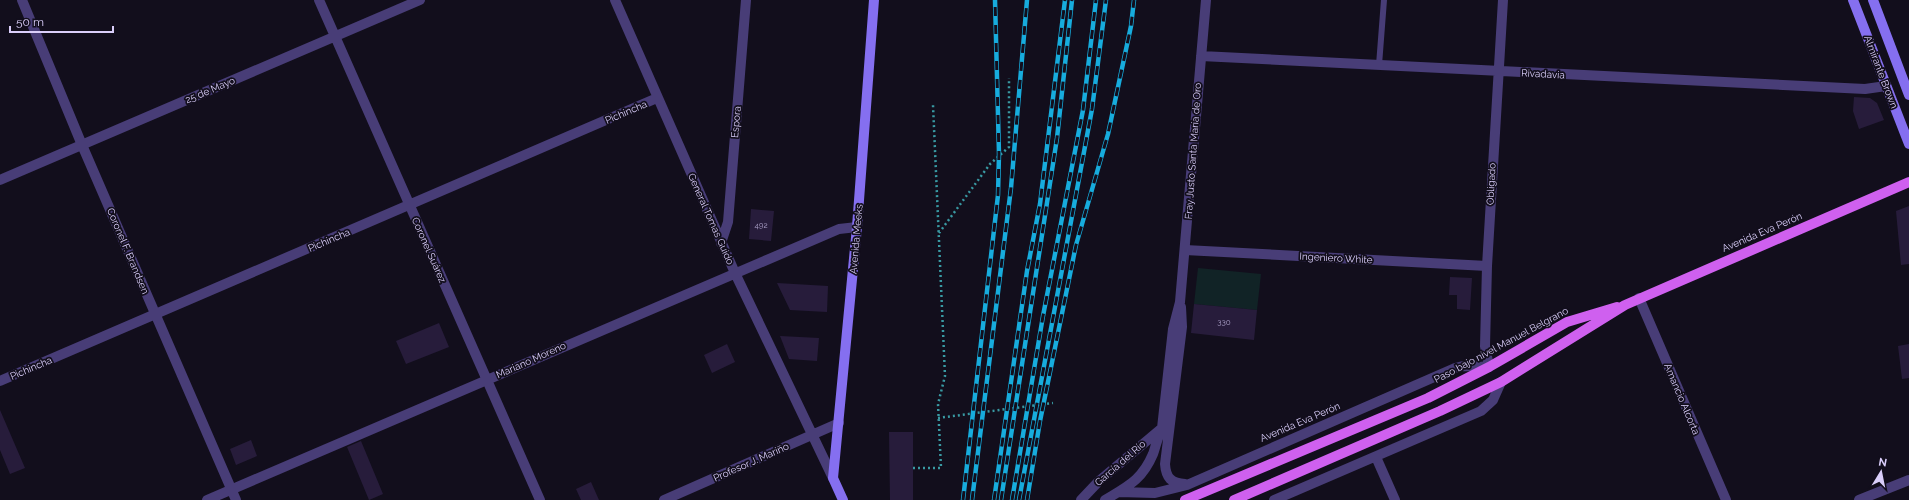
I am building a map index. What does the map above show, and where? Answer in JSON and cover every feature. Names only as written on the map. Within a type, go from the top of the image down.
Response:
[{"type":"main road","name":"Avenida Eva Perón","points":[[1625,305],[1909,182]]},
{"type":"main road","name":"Paso bajo nivel Manuel Belgrano","points":[[1185,500],[1428,398],[1489,367],[1566,322],[1625,305]]},
{"type":"main road","points":[[1234,500],[1440,411],[1501,382],[1625,305]]},
{"type":"street","name":"Coronel F. Brandsen","points":[[22,0],[82,145],[236,500]]},
{"type":"street","name":"Coronel Suárez","points":[[319,0],[540,500]]},
{"type":"street","name":"25 de Mayo","points":[[0,180],[420,0]]},
{"type":"street","name":"General Tomas Guido","points":[[615,0],[721,243],[833,478]]},
{"type":"street","name":"Espora","points":[[721,243],[728,222],[746,0]]},
{"type":"street","name":"Avenida Meeks","points":[[833,478],[857,227],[874,0]]},
{"type":"street","name":"Fray Justo Santa María de Oro","points":[[1187,484],[1172,482],[1165,472],[1166,426],[1173,328],[1180,302],[1186,250],[1206,0]]},
{"type":"street","name":"Obligado","points":[[1489,367],[1485,346],[1487,266],[1503,0]]},
{"type":"street","name":"Almirante Brown","points":[[1853,0],[1909,144]]},
{"type":"street","name":"Almirante Brown","points":[[1873,0],[1909,95]]},
{"type":"street","name":"Rivadavia","points":[[1201,56],[1498,72],[1864,89],[1886,86]]},
{"type":"street","name":"Pichincha","points":[[0,381],[657,98]]},
{"type":"street","name":"Mariano Moreno","points":[[207,500],[735,273],[840,229],[857,227]]},
{"type":"street","name":"Ingeniero White","points":[[1186,250],[1487,266]]},
{"type":"street","name":"Amancio Alcorta","points":[[1639,298],[1726,500]]},
{"type":"street","name":"Avenida Eva Perón","points":[[1119,492],[1155,493],[1187,484],[1456,368],[1463,366],[1489,367]]},
{"type":"street","points":[[1274,500],[1481,411],[1493,400],[1501,382]]},
{"type":"street","name":"Profesor J. Mariño","points":[[664,500],[839,423]]},
{"type":"street","name":"García del Río","points":[[1105,500],[1138,480],[1146,468],[1166,426]]},
{"type":"street","name":"García del Río","points":[[1081,500],[1099,481],[1166,426]]},
{"type":"street","points":[[1376,457],[1395,500]]},
{"type":"street","points":[[833,478],[843,500]]},
{"type":"street","points":[[1859,500],[1909,480]]},
{"type":"lane","points":[[1378,65],[1384,0]]},
{"type":"path","points":[[939,234],[990,164],[1009,147],[1009,78]]},
{"type":"path","points":[[913,468],[941,468],[938,404],[945,376],[933,105]]},
{"type":"path","points":[[938,418],[1053,403]]},
{"type":"shaded area","points":[[1198,268],[1261,274],[1257,310],[1194,304]]},
{"type":"building","points":[[1854,97],[1870,98],[1877,103],[1884,120],[1859,129],[1853,111]]},
{"type":"building","points":[[1909,206],[1909,264],[1901,265],[1896,211]]},
{"type":"building","points":[[751,209],[774,211],[771,241],[749,239]]},
{"type":"building","points":[[1450,277],[1472,278],[1470,310],[1457,309],[1457,295],[1449,295]]},
{"type":"building","points":[[777,283],[828,286],[827,312],[790,310]]},
{"type":"building","points":[[1194,304],[1257,310],[1254,340],[1191,333]]},
{"type":"building","points":[[439,323],[449,347],[406,364],[396,341]]},
{"type":"building","points":[[780,336],[819,338],[817,361],[789,359]]},
{"type":"building","points":[[727,344],[735,362],[712,373],[704,355]]},
{"type":"building","points":[[1909,344],[1909,378],[1902,379],[1898,346]]},
{"type":"building","points":[[0,410],[25,468],[10,474],[0,450]]},
{"type":"building","points":[[889,432],[913,432],[913,500],[890,500]]},
{"type":"building","points":[[251,440],[257,456],[236,465],[230,449]]},
{"type":"building","points":[[361,441],[383,494],[369,500],[347,447]]},
{"type":"building","points":[[591,482],[599,500],[581,500],[576,489]]},
{"type":"railway","points":[[963,500],[998,195],[999,154],[995,0]]},
{"type":"railway","points":[[972,500],[1011,188],[1027,0]]},
{"type":"railway","points":[[994,500],[1027,271],[1040,204],[1065,0]]},
{"type":"railway","points":[[1001,500],[1057,138],[1072,0]]},
{"type":"railway","points":[[1012,500],[1043,316],[1083,110],[1096,0]]},
{"type":"railway","points":[[1019,500],[1092,109],[1106,0]]},
{"type":"railway","points":[[1027,500],[1040,421],[1076,245],[1108,134],[1131,26],[1134,0]]}]
